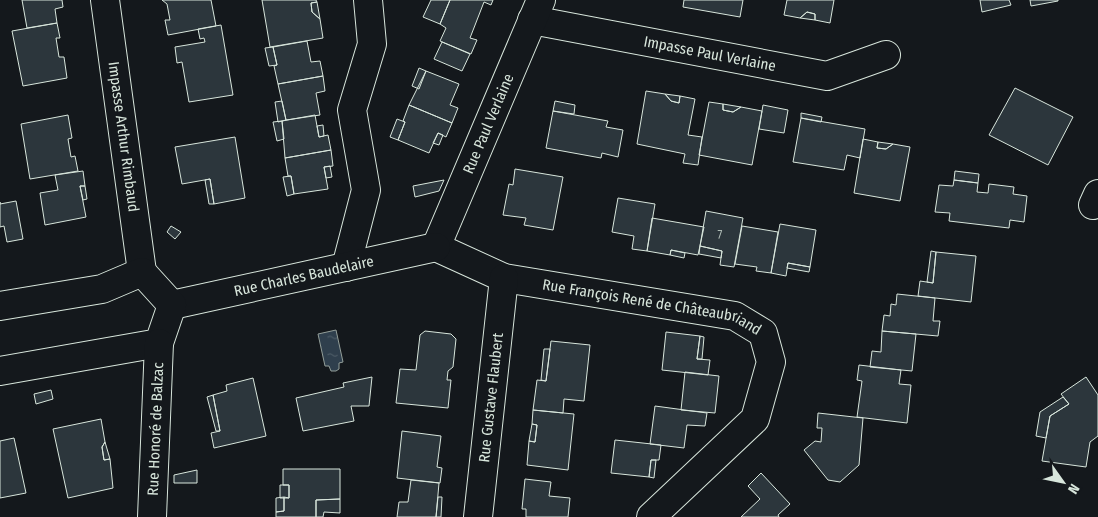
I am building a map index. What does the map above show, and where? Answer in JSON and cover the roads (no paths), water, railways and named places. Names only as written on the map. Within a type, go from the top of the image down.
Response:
[{"type":"street","name":"Impasse Arthur Rimbaud","points":[[105,0],[142,272]]},
{"type":"street","points":[[346,267],[366,190],[352,110],[372,44],[368,0]]},
{"type":"street","name":"Impasse Paul Verlaine","points":[[536,10],[827,76],[886,55]]},
{"type":"street","name":"Rue Paul Verlaine","points":[[436,247],[536,10]]},
{"type":"street","name":"Rue Charles Baudelaire","points":[[172,305],[436,247]]},
{"type":"street","name":"Rue François René de Châteaubriand","points":[[436,247],[504,278],[735,316],[763,333],[770,362],[754,419],[651,517]]},
{"type":"street","points":[[0,306],[102,289],[142,272],[172,305],[159,343],[0,371]]},
{"type":"street","name":"Rue Gustave Flaubert","points":[[478,517],[504,278]]},
{"type":"street","name":"Rue Honoré de Balzac","points":[[152,517],[159,343]]},
{"type":"water","points":[[336,330],[343,362],[339,363],[339,369],[331,371],[329,366],[325,366],[318,334]]}]
